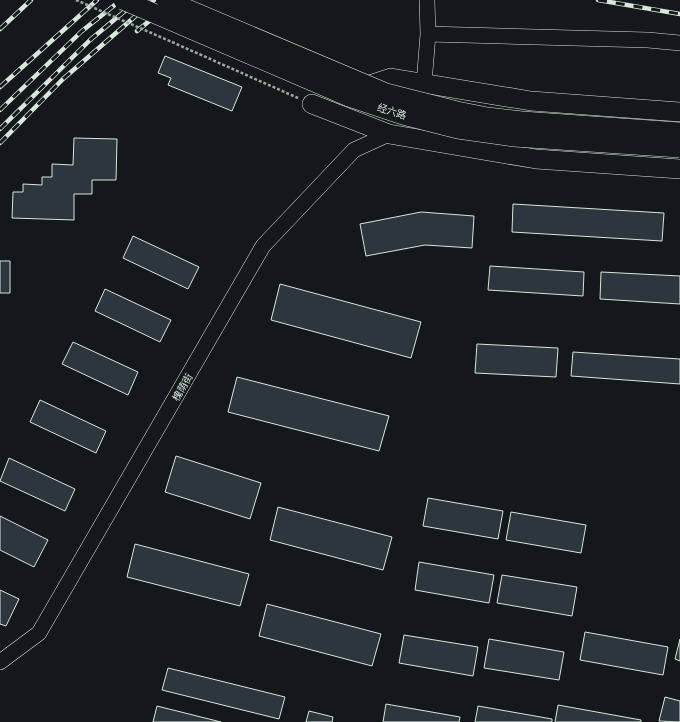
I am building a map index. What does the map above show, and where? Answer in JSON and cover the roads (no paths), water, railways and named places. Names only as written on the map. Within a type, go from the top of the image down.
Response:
[{"type":"main road","name":"经六路","points":[[124,0],[349,97],[403,115],[458,129],[514,137],[680,148]]},
{"type":"main road","name":"经六路","points":[[166,0],[379,90],[457,111],[487,117],[522,121],[680,132]]},
{"type":"main road","points":[[680,112],[531,101],[390,78],[312,104],[389,134],[536,159],[680,169]]},
{"type":"street","points":[[424,84],[428,34],[427,0]]},
{"type":"street","points":[[428,34],[648,40],[680,43]]},
{"type":"street","name":"槐荫街","points":[[0,662],[39,633],[263,246],[354,150],[389,134]]},
{"type":"railway","points":[[0,29],[31,0]]},
{"type":"railway","points":[[0,87],[97,0]]},
{"type":"railway","points":[[0,110],[82,31],[121,0]]},
{"type":"railway","points":[[0,129],[90,40],[138,0]]},
{"type":"railway","points":[[0,143],[63,79],[154,0]]},
{"type":"railway","points":[[137,31],[175,0]]},
{"type":"railway","points":[[598,0],[680,14]]}]
